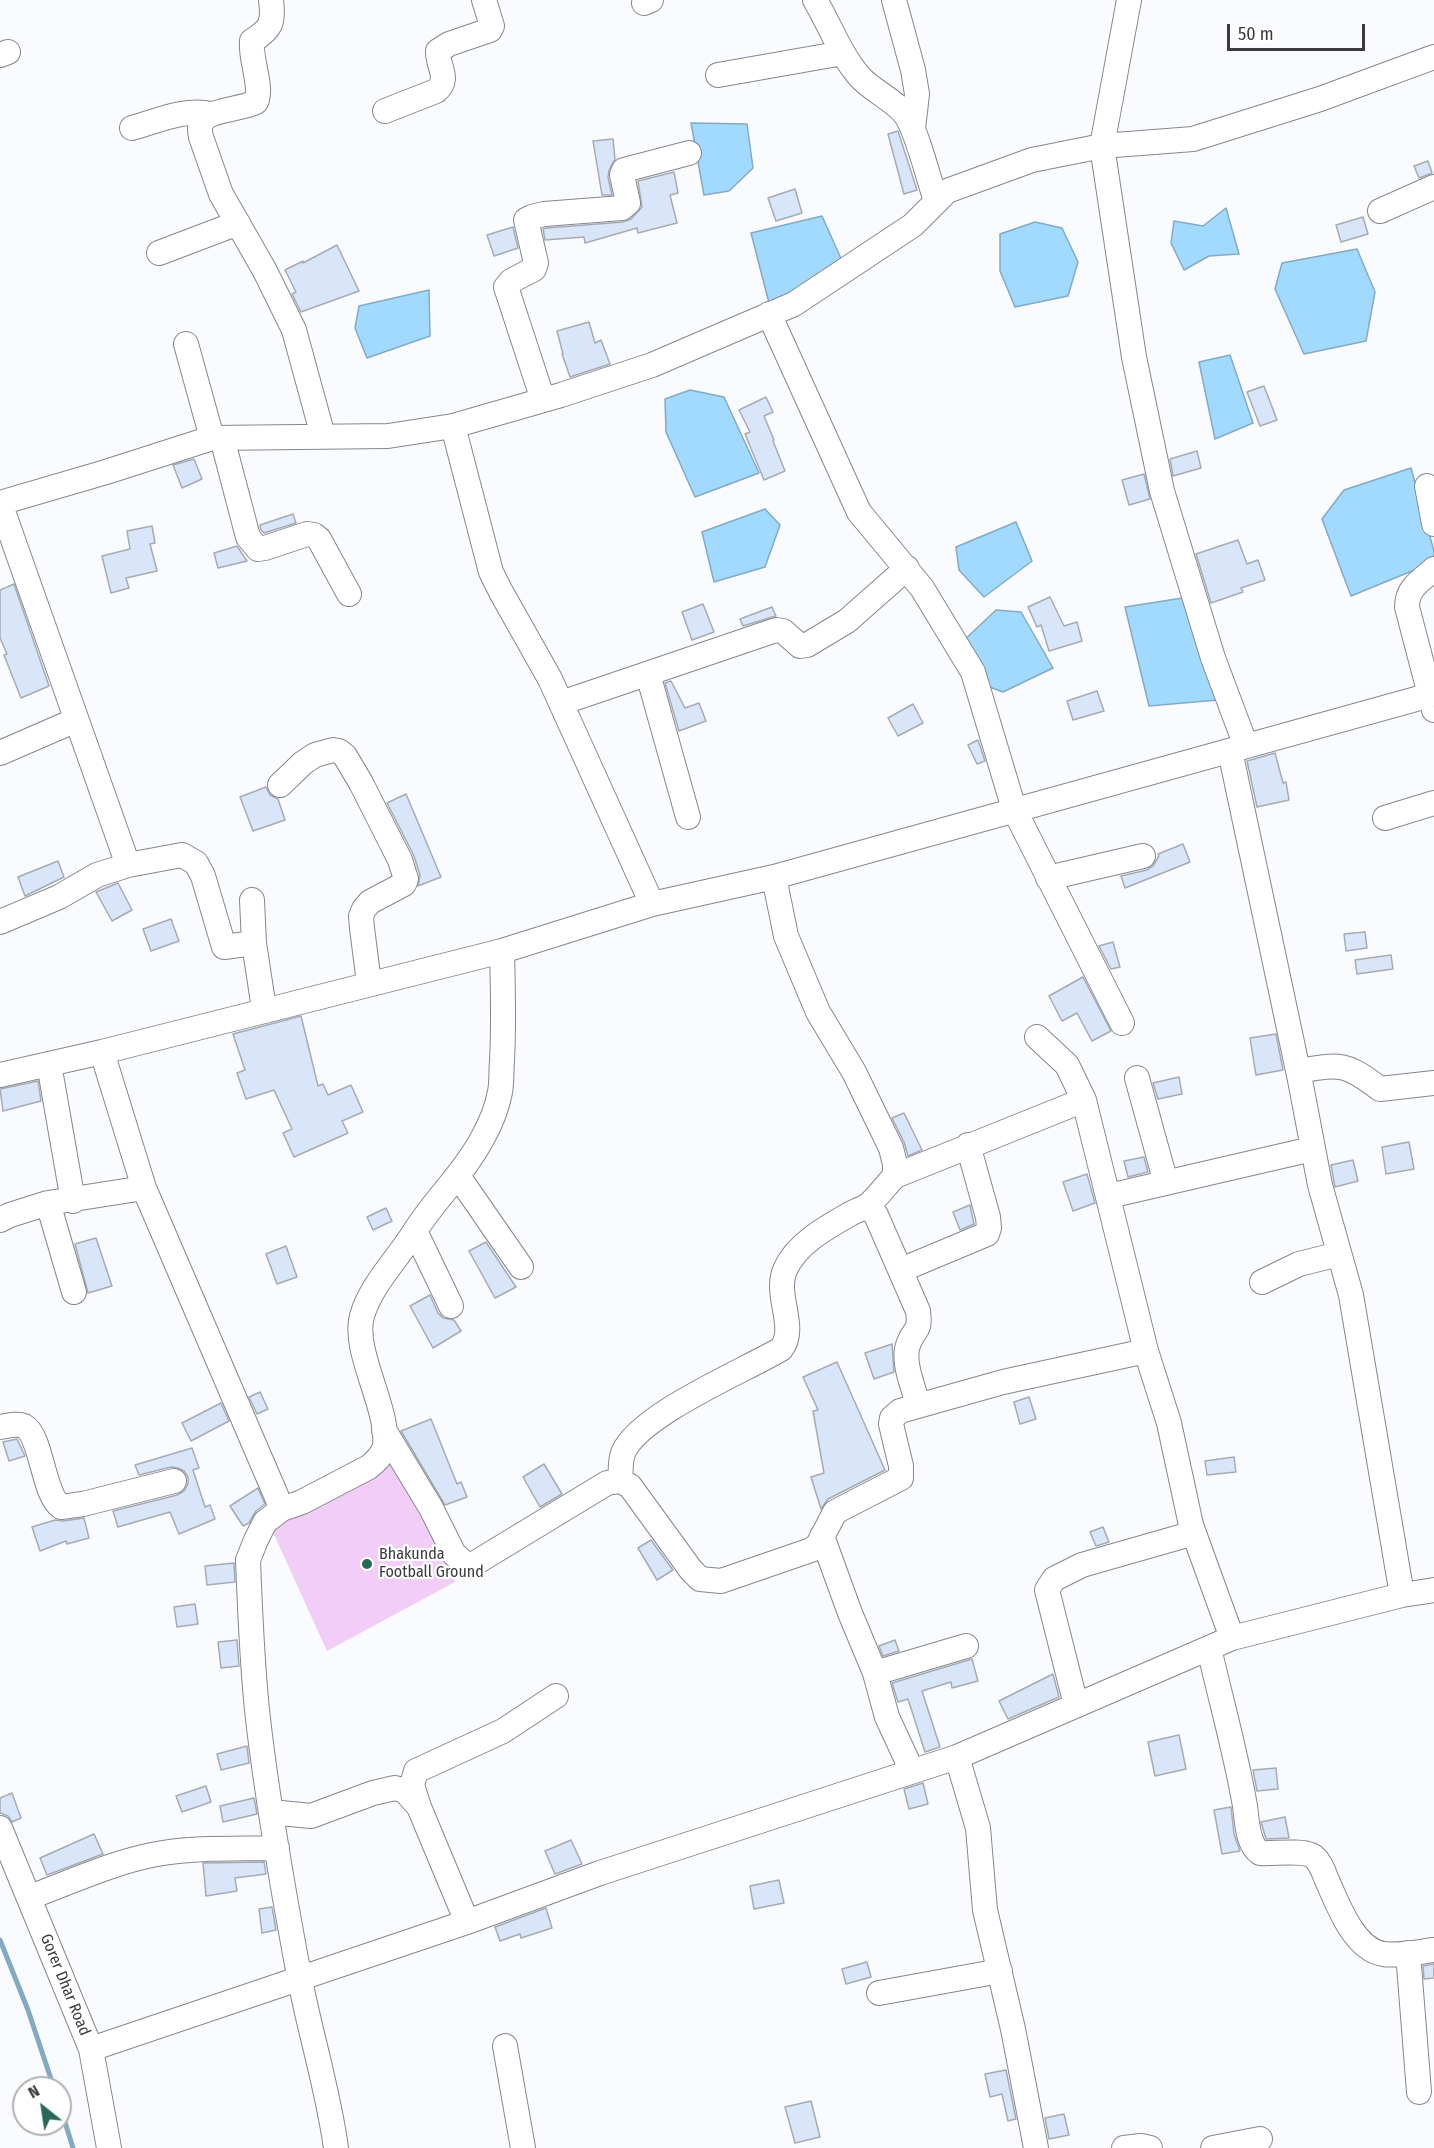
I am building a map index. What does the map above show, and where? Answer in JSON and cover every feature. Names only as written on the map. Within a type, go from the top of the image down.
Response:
[{"type":"street","points":[[132,128],[183,114],[200,112],[211,114],[247,107],[256,102],[260,95],[251,52],[252,41],[270,27],[273,17],[271,0]]},
{"type":"street","points":[[385,111],[441,87],[444,82],[438,51],[449,44],[490,30],[492,26],[484,0]]},
{"type":"street","points":[[815,0],[843,53],[866,83],[905,114],[913,129],[936,201]]},
{"type":"street","points":[[894,0],[913,70],[917,94],[913,129]]},
{"type":"street","points":[[1129,0],[1101,146],[1134,357],[1162,491],[1238,749],[1312,1149],[1351,1294],[1402,1595]]},
{"type":"street","points":[[718,75],[843,53]]},
{"type":"street","points":[[128,865],[0,503],[217,438],[388,436],[453,426],[543,400],[652,364],[794,304],[913,225],[947,191],[1032,160],[1101,146],[1193,139],[1320,99],[1434,57]]},
{"type":"street","points":[[211,114],[202,121],[201,137],[222,195],[265,271],[294,330],[323,436]]},
{"type":"street","points":[[543,400],[506,287],[511,281],[534,269],[536,263],[526,220],[544,214],[622,208],[628,203],[622,175],[624,170],[689,153]]},
{"type":"street","points":[[1380,211],[1434,187]]},
{"type":"street","points":[[159,253],[238,223]]},
{"type":"street","points":[[770,314],[859,512],[922,588],[973,672],[1014,809],[1122,1023]]},
{"type":"street","points":[[186,344],[248,537],[253,545],[258,549],[265,548],[307,534],[314,535],[320,539],[349,594]]},
{"type":"street","points":[[453,426],[491,572],[540,659],[652,904]]},
{"type":"street","points":[[1427,486],[1434,524]]},
{"type":"street","points":[[561,703],[776,630],[783,631],[800,646],[807,645],[847,621],[907,568]]},
{"type":"street","points":[[0,1075],[102,1052],[264,1009],[502,951],[652,904],[774,877],[1014,809],[1433,700],[1414,637],[1407,597],[1415,584],[1434,569]]},
{"type":"street","points":[[648,674],[688,817]]},
{"type":"street","points":[[0,753],[76,720]]},
{"type":"street","points":[[280,785],[315,755],[333,750],[339,751],[345,756],[361,783],[400,860],[406,879],[404,884],[369,902],[361,916],[369,983]]},
{"type":"street","points":[[1385,818],[1434,803]]},
{"type":"street","points":[[0,922],[59,897],[97,875],[128,865],[182,855],[196,862],[203,876],[224,947],[254,943]]},
{"type":"street","points":[[1048,878],[1143,856]]},
{"type":"street","points":[[774,877],[786,936],[818,1012],[854,1072],[891,1148],[895,1176]]},
{"type":"street","points":[[252,900],[254,943],[264,1009]]},
{"type":"street","points":[[336,2148],[330,2110],[299,1979],[271,1812],[258,1718],[248,1560],[265,1522],[282,1509],[302,1502],[369,1467],[379,1458],[385,1447],[384,1430],[361,1341],[361,1318],[365,1306],[383,1276],[420,1222],[458,1176],[482,1139],[496,1109],[500,1092],[503,1041],[502,951]]},
{"type":"street","points":[[1037,1037],[1067,1065],[1084,1100],[1146,1351],[1169,1423],[1194,1533],[1232,1638]]},
{"type":"street","points":[[102,1052],[144,1188],[282,1509]]},
{"type":"street","points":[[49,1064],[73,1201]]},
{"type":"street","points":[[1298,1071],[1332,1065],[1347,1067],[1380,1089],[1434,1083]]},
{"type":"street","points":[[1137,1078],[1166,1183]]},
{"type":"street","points":[[620,1481],[622,1456],[628,1444],[642,1430],[683,1401],[781,1349],[786,1343],[787,1331],[782,1292],[784,1272],[791,1258],[820,1231],[867,1206],[895,1176],[1084,1100]]},
{"type":"street","points":[[901,1270],[987,1234],[988,1217],[968,1145]]},
{"type":"street","points":[[1109,1196],[1312,1149]]},
{"type":"street","points":[[458,1176],[521,1267]]},
{"type":"street","points":[[0,1220],[48,1203],[73,1201],[144,1188]]},
{"type":"street","points":[[48,1203],[74,1292]]},
{"type":"street","points":[[867,1206],[876,1215],[918,1311],[920,1326],[908,1346],[907,1357],[918,1405]]},
{"type":"street","points":[[415,1232],[451,1306]]},
{"type":"street","points":[[1262,1282],[1299,1264],[1339,1254]]},
{"type":"street","points":[[384,1430],[431,1508],[454,1554],[464,1563],[472,1565],[607,1483],[620,1481],[630,1486],[700,1579],[721,1581],[811,1550],[818,1545],[836,1512],[901,1478],[901,1466],[891,1424],[892,1418],[900,1411],[1003,1382],[1146,1351]]},
{"type":"street","points":[[0,1428],[16,1425],[24,1427],[30,1434],[52,1498],[61,1507],[83,1504],[174,1481]]},
{"type":"street","points":[[1076,1705],[1047,1590],[1049,1585],[1064,1573],[1082,1565],[1194,1533]]},
{"type":"street","points":[[822,1536],[875,1673],[887,1717],[912,1772]]},
{"type":"street","points":[[91,2049],[467,1922],[600,1873],[957,1757],[1232,1638],[1402,1595],[1434,1590]]},
{"type":"street","points":[[875,1673],[966,1646]]},
{"type":"street","points":[[1209,1648],[1238,1767],[1253,1846],[1260,1853],[1312,1855],[1320,1864],[1337,1903],[1358,1940],[1370,1949],[1383,1954],[1434,1950]]},
{"type":"street","points":[[467,1922],[418,1807],[412,1785],[416,1771],[504,1731],[556,1696]]},
{"type":"street","points":[[957,1757],[978,1828],[985,1910],[1013,2029],[1030,2147]]},
{"type":"street","points":[[271,1812],[310,1816],[373,1793],[395,1788],[405,1791],[418,1807]]},
{"type":"street","name":"Gorer Dhar Road","points":[[0,1828],[91,2049],[109,2148]]},
{"type":"street","points":[[30,1897],[121,1863],[156,1854],[195,1850],[277,1848]]},
{"type":"street","points":[[1408,1953],[1419,2092]]},
{"type":"street","points":[[879,1993],[1000,1971]]},
{"type":"street","points":[[505,2046],[523,2148]]},
{"type":"street","points":[[1213,2148],[1260,2139]]},
{"type":"street","points":[[1124,2148],[1141,2146],[1150,2148]]},
{"type":"shaded area","name":"Bhakunda Football Ground","points":[[390,1457],[439,1546],[455,1582],[327,1651],[271,1528]]},
{"type":"water","points":[[691,123],[747,124],[753,168],[729,191],[704,195]]},
{"type":"water","points":[[1226,208],[1239,254],[1209,256],[1184,270],[1171,243],[1174,221],[1203,226]]},
{"type":"water","points":[[822,216],[843,263],[787,300],[769,303],[751,233]]},
{"type":"water","points":[[1035,222],[1062,228],[1078,262],[1068,296],[1015,307],[1000,271],[1000,234]]},
{"type":"water","points":[[1357,249],[1375,292],[1366,341],[1304,354],[1275,289],[1282,263]]},
{"type":"water","points":[[429,290],[430,336],[367,358],[355,328],[359,306]]},
{"type":"water","points":[[1230,355],[1253,423],[1215,439],[1199,362]]},
{"type":"water","points":[[690,390],[724,397],[759,473],[695,497],[666,432],[665,399]]},
{"type":"water","points":[[1411,468],[1434,551],[1434,562],[1351,596],[1322,519],[1344,490]]},
{"type":"water","points":[[765,509],[780,525],[765,567],[714,582],[702,532]]},
{"type":"water","points":[[1016,522],[1032,561],[984,597],[959,570],[956,547]]},
{"type":"water","points":[[1189,597],[1218,700],[1149,706],[1125,607]]},
{"type":"water","points":[[996,610],[1021,612],[1053,668],[1003,692],[974,681],[958,646]]},
{"type":"building","points":[[898,131],[917,190],[904,194],[888,134]]},
{"type":"building","points":[[613,139],[615,159],[608,177],[612,195],[602,195],[593,141]]},
{"type":"building","points":[[1428,161],[1432,173],[1419,178],[1414,166]]},
{"type":"building","points":[[674,172],[678,193],[670,195],[677,223],[638,233],[637,228],[585,243],[584,237],[545,240],[543,229],[546,228],[623,222],[631,219],[642,207],[638,181]]},
{"type":"building","points":[[795,189],[802,213],[776,221],[768,198]]},
{"type":"building","points":[[1363,217],[1368,234],[1341,242],[1336,225]]},
{"type":"building","points":[[513,227],[518,248],[494,256],[487,235]]},
{"type":"building","points":[[337,245],[359,291],[301,312],[292,294],[296,292],[285,270]]},
{"type":"building","points":[[589,322],[595,343],[601,340],[610,364],[570,377],[557,331]]},
{"type":"building","points":[[1264,386],[1277,420],[1260,426],[1247,392]]},
{"type":"building","points":[[766,397],[773,412],[764,416],[785,471],[764,480],[745,434],[750,432],[739,410]]},
{"type":"building","points":[[1197,451],[1201,468],[1173,476],[1170,459]]},
{"type":"building","points":[[194,459],[202,479],[182,488],[173,465]]},
{"type":"building","points":[[1144,474],[1150,499],[1129,505],[1122,480]]},
{"type":"building","points":[[293,514],[296,523],[264,533],[261,530],[260,525]]},
{"type":"building","points":[[152,526],[155,543],[150,544],[157,571],[126,578],[129,588],[111,593],[102,556],[130,549],[127,531]]},
{"type":"building","points":[[1238,540],[1247,564],[1258,560],[1265,580],[1241,588],[1243,592],[1211,603],[1196,554]]},
{"type":"building","points":[[237,546],[247,561],[218,568],[214,553]]},
{"type":"building","points":[[14,584],[49,686],[21,698],[4,655],[7,654],[0,638],[0,590]]},
{"type":"building","points":[[1050,597],[1064,626],[1077,622],[1082,641],[1049,651],[1041,625],[1037,627],[1028,607]]},
{"type":"building","points":[[703,604],[714,632],[692,640],[682,612]]},
{"type":"building","points":[[772,607],[776,616],[743,626],[740,619]]},
{"type":"building","points":[[671,681],[685,708],[699,703],[706,721],[679,731],[665,683]]},
{"type":"building","points":[[1097,691],[1104,711],[1073,720],[1067,701]]},
{"type":"building","points":[[913,704],[923,723],[898,736],[888,718]]},
{"type":"building","points":[[978,740],[985,761],[977,764],[968,745]]},
{"type":"building","points":[[1275,753],[1283,783],[1286,782],[1289,800],[1257,807],[1247,761]]},
{"type":"building","points":[[266,787],[270,795],[278,799],[285,820],[253,831],[240,797]]},
{"type":"building","points":[[406,794],[441,877],[418,886],[420,875],[414,856],[387,803]]},
{"type":"building","points":[[1183,844],[1190,862],[1125,888],[1121,876],[1147,870],[1153,866],[1158,854]]},
{"type":"building","points":[[58,861],[64,877],[25,896],[18,877]]},
{"type":"building","points":[[118,883],[132,910],[112,921],[96,892]]},
{"type":"building","points":[[171,919],[179,941],[151,951],[143,929]]},
{"type":"building","points":[[1365,932],[1367,948],[1346,951],[1344,934]]},
{"type":"building","points":[[1113,942],[1120,967],[1111,969],[1099,946]]},
{"type":"building","points":[[1391,955],[1393,969],[1357,974],[1355,960]]},
{"type":"building","points":[[1083,977],[1111,1031],[1092,1041],[1077,1013],[1062,1021],[1049,996]]},
{"type":"building","points":[[301,1016],[318,1086],[323,1084],[328,1095],[351,1085],[363,1112],[342,1121],[348,1133],[294,1157],[283,1133],[292,1129],[274,1090],[246,1099],[237,1073],[245,1070],[233,1034]]},
{"type":"building","points":[[1276,1034],[1283,1070],[1256,1075],[1250,1038]]},
{"type":"building","points":[[1179,1077],[1182,1094],[1158,1099],[1153,1083]]},
{"type":"building","points":[[38,1081],[41,1101],[3,1111],[0,1089]]},
{"type":"building","points":[[904,1113],[922,1150],[908,1156],[892,1118]]},
{"type":"building","points":[[1409,1142],[1414,1169],[1386,1174],[1382,1147]]},
{"type":"building","points":[[1144,1157],[1148,1172],[1128,1177],[1124,1161]]},
{"type":"building","points":[[1353,1160],[1358,1181],[1335,1187],[1331,1165]]},
{"type":"building","points":[[1087,1174],[1095,1203],[1073,1211],[1063,1182]]},
{"type":"building","points":[[970,1205],[974,1224],[960,1230],[953,1212]]},
{"type":"building","points":[[386,1208],[392,1221],[373,1230],[367,1217]]},
{"type":"building","points":[[96,1238],[112,1286],[88,1293],[75,1244]]},
{"type":"building","points":[[486,1242],[516,1287],[495,1298],[469,1251]]},
{"type":"building","points":[[286,1246],[297,1277],[277,1284],[266,1254]]},
{"type":"building","points":[[430,1295],[438,1313],[443,1318],[454,1320],[461,1331],[433,1348],[410,1306]]},
{"type":"building","points":[[892,1344],[894,1372],[874,1379],[865,1353]]},
{"type":"building","points":[[837,1362],[885,1470],[828,1499],[821,1509],[811,1477],[824,1473],[813,1411],[818,1410],[803,1377]]},
{"type":"building","points":[[260,1392],[268,1409],[257,1414],[249,1397]]},
{"type":"building","points":[[1029,1397],[1036,1419],[1020,1424],[1014,1402]]},
{"type":"building","points":[[221,1403],[229,1421],[191,1441],[182,1423]]},
{"type":"building","points":[[431,1419],[457,1484],[461,1482],[467,1497],[445,1505],[401,1431]]},
{"type":"building","points":[[17,1439],[25,1456],[9,1461],[3,1442]]},
{"type":"building","points":[[192,1448],[199,1468],[193,1470],[205,1507],[210,1505],[215,1519],[179,1534],[170,1512],[118,1527],[113,1511],[177,1495],[184,1491],[188,1484],[188,1477],[178,1468],[171,1467],[139,1475],[135,1465]]},
{"type":"building","points":[[1234,1457],[1236,1472],[1207,1475],[1205,1461]]},
{"type":"building","points":[[544,1464],[562,1494],[540,1507],[523,1477]]},
{"type":"building","points":[[258,1488],[265,1504],[256,1511],[249,1523],[243,1526],[230,1506]]},
{"type":"building","points":[[84,1518],[89,1538],[67,1544],[66,1541],[40,1551],[32,1527],[55,1520]]},
{"type":"building","points":[[1103,1527],[1109,1542],[1096,1546],[1090,1532]]},
{"type":"building","points":[[651,1540],[673,1570],[657,1580],[638,1548]]},
{"type":"building","points":[[234,1563],[235,1582],[207,1585],[205,1566]]},
{"type":"building","points":[[195,1604],[198,1624],[177,1627],[174,1607]]},
{"type":"building","points":[[237,1640],[239,1666],[221,1668],[218,1642]]},
{"type":"building","points":[[895,1640],[899,1651],[883,1656],[879,1646]]},
{"type":"building","points":[[972,1659],[978,1681],[952,1688],[951,1682],[922,1691],[940,1747],[925,1752],[908,1699],[898,1702],[892,1683]]},
{"type":"building","points":[[1053,1674],[1059,1697],[1008,1719],[999,1701]]},
{"type":"building","points":[[1179,1735],[1186,1769],[1155,1776],[1148,1742]]},
{"type":"building","points":[[247,1746],[249,1763],[221,1770],[217,1754]]},
{"type":"building","points":[[1276,1768],[1278,1789],[1257,1791],[1253,1770]]},
{"type":"building","points":[[923,1783],[928,1804],[909,1809],[904,1789]]},
{"type":"building","points":[[206,1786],[211,1802],[182,1812],[176,1796]]},
{"type":"building","points":[[12,1793],[21,1818],[12,1822],[8,1816],[0,1813],[0,1798]]},
{"type":"building","points":[[254,1798],[257,1814],[223,1822],[220,1806]]},
{"type":"building","points":[[1231,1807],[1234,1834],[1240,1851],[1222,1854],[1214,1810]]},
{"type":"building","points":[[1285,1817],[1289,1838],[1266,1839],[1261,1822]]},
{"type":"building","points":[[94,1834],[103,1854],[47,1875],[40,1858]]},
{"type":"building","points":[[571,1840],[582,1864],[555,1874],[545,1851]]},
{"type":"building","points":[[264,1862],[266,1874],[235,1878],[237,1891],[206,1896],[203,1863]]},
{"type":"building","points":[[779,1880],[784,1903],[754,1909],[750,1886]]},
{"type":"building","points":[[272,1907],[276,1930],[262,1933],[259,1909]]},
{"type":"building","points":[[546,1908],[552,1928],[521,1938],[520,1934],[500,1941],[495,1927]]},
{"type":"building","points":[[867,1962],[871,1977],[846,1984],[842,1969]]},
{"type":"building","points":[[1434,1964],[1434,1978],[1424,1979],[1423,1966]]},
{"type":"building","points":[[1006,2070],[1016,2119],[1008,2121],[1002,2094],[990,2097],[985,2074]]},
{"type":"building","points":[[811,2101],[820,2137],[795,2143],[785,2107]]},
{"type":"building","points":[[1064,2114],[1069,2135],[1049,2139],[1045,2118]]},
{"type":"waterway","points":[[0,1940],[28,2010],[50,2076]]},
{"type":"waterway","points":[[69,2136],[73,2148]]},
{"type":"place","name":"Bhakunda Football Ground","points":[[367,1564]]}]
